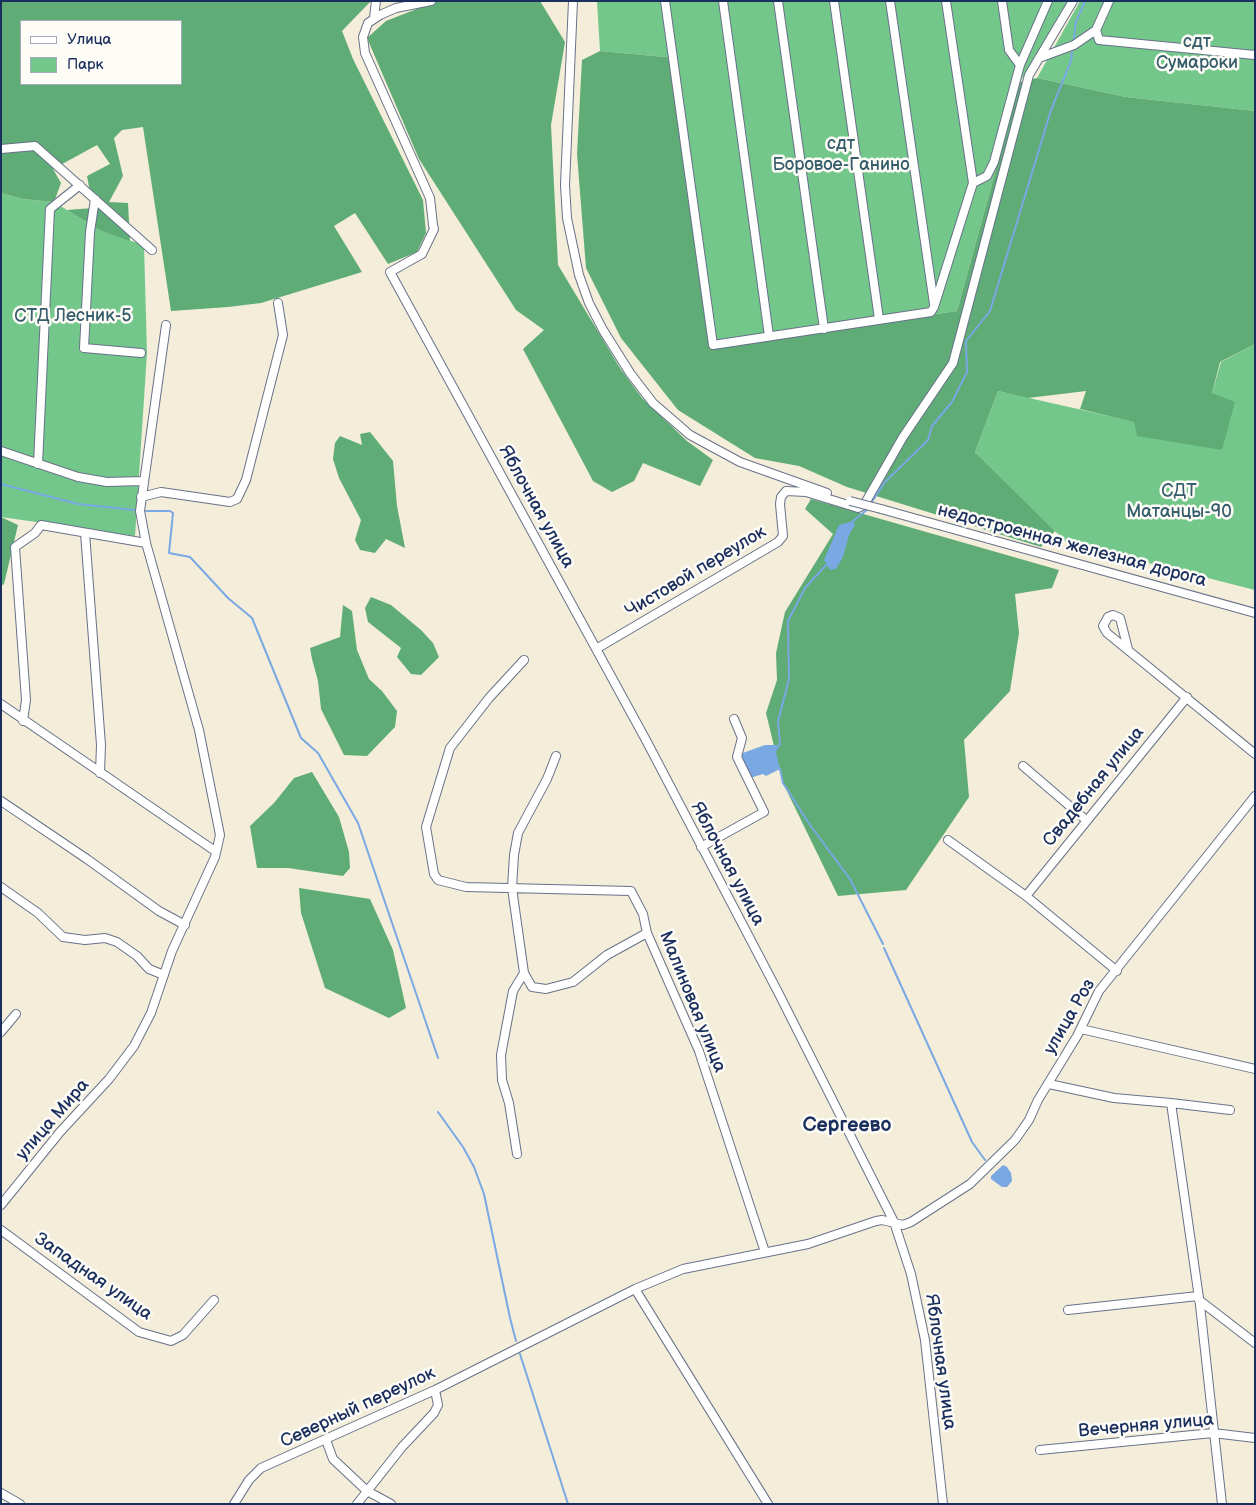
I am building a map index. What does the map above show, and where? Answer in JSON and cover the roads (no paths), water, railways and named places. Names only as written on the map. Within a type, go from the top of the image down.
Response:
[{"type":"street","points":[[374,18],[376,1]]},
{"type":"street","points":[[374,18],[396,8],[431,1]]},
{"type":"street","name":"недостроенная железная дорога","points":[[573,1],[566,185],[567,218],[571,246],[583,288],[611,345],[653,403],[671,420],[702,443],[764,472],[850,501],[1255,613]]},
{"type":"street","points":[[665,1],[713,345],[931,312],[934,308],[973,184],[946,1]]},
{"type":"street","points":[[723,1],[768,336]]},
{"type":"street","points":[[778,1],[824,328]]},
{"type":"street","points":[[834,1],[879,320]]},
{"type":"street","points":[[890,1],[934,308]]},
{"type":"street","points":[[1002,1],[1009,50],[1020,65]]},
{"type":"street","points":[[973,184],[987,176],[994,162],[1020,65],[1048,1]]},
{"type":"street","points":[[1039,58],[1073,1]]},
{"type":"street","points":[[1039,58],[1074,45],[1096,30],[1109,1]]},
{"type":"street","name":"Яблочная улица","points":[[374,18],[368,23],[362,37],[365,53],[430,198],[434,229],[422,254],[390,272],[596,649],[779,994],[894,1222],[911,1274],[925,1340],[943,1504]]},
{"type":"street","points":[[1096,30],[1099,40],[1255,55]]},
{"type":"street","name":"Чистовой переулок","points":[[596,649],[778,542],[783,536],[784,529],[780,504],[781,497],[786,491],[806,492],[858,508],[864,505],[903,437],[953,363],[1029,75],[1039,58]]},
{"type":"street","points":[[1,148],[35,146],[152,250]]},
{"type":"street","points":[[38,464],[50,209],[80,186]]},
{"type":"street","points":[[95,199],[90,232],[84,348],[141,353]]},
{"type":"street","points":[[141,497],[161,492],[230,502],[237,500],[246,480],[283,335],[278,303]]},
{"type":"street","name":"улица Мира","points":[[1,1205],[60,1132],[108,1079],[134,1046],[151,1013],[164,975],[215,857],[220,835],[216,806],[199,730],[141,526],[141,497],[166,325]]},
{"type":"street","points":[[1,451],[78,477],[106,482],[143,481]]},
{"type":"street","points":[[23,721],[26,700],[15,547],[35,533],[41,525],[146,543]]},
{"type":"street","points":[[85,533],[101,745],[100,773]]},
{"type":"street","points":[[1128,649],[1255,754]]},
{"type":"street","points":[[512,888],[452,885],[438,880],[434,874],[426,827],[450,748],[489,698],[524,660]]},
{"type":"street","name":"Свадебная улица","points":[[1026,896],[1187,697]]},
{"type":"street","points":[[1,704],[23,721],[216,851]]},
{"type":"street","points":[[701,847],[764,812],[737,757],[742,738],[734,718]]},
{"type":"street","points":[[556,756],[547,779],[518,833],[514,855],[512,888],[524,973],[532,987],[546,989],[572,982],[607,955],[647,933]]},
{"type":"street","points":[[1022,766],[1086,820]]},
{"type":"street","name":"улица Роз","points":[[635,1289],[683,1270],[808,1244],[876,1221],[894,1222],[903,1225],[911,1222],[970,1184],[1015,1140],[1030,1120],[1038,1100],[1081,1029],[1099,991],[1117,971],[1255,796]]},
{"type":"street","points":[[1,801],[87,859],[159,911],[185,925]]},
{"type":"street","points":[[948,840],[1026,896],[1117,971]]},
{"type":"street","points":[[1,887],[38,913],[63,937],[85,940],[105,938],[117,942],[137,956],[149,969],[164,975]]},
{"type":"street","name":"Малиновая улица","points":[[512,888],[631,891],[643,914],[647,933],[699,1051],[765,1252]]},
{"type":"street","points":[[517,1154],[509,1103],[502,1080],[500,1055],[513,992],[524,973]]},
{"type":"street","points":[[1,1032],[16,1014]]},
{"type":"street","points":[[1081,1029],[1255,1068]]},
{"type":"street","points":[[1049,1084],[1114,1098],[1230,1110]]},
{"type":"street","points":[[1171,1103],[1199,1298],[1222,1504]]},
{"type":"street","name":"Западная улица","points":[[1,1230],[139,1332],[171,1341],[183,1336],[214,1300]]},
{"type":"street","points":[[635,1289],[768,1504]]},
{"type":"street","name":"Северный переулок","points":[[234,1504],[249,1480],[262,1468],[435,1390],[635,1289]]},
{"type":"street","points":[[1068,1310],[1199,1298],[1255,1343]]},
{"type":"street","points":[[357,1504],[402,1447],[434,1413],[438,1405],[435,1390]]},
{"type":"street","name":"Вечерняя улица","points":[[1040,1450],[1213,1433],[1255,1438]]},
{"type":"street","points":[[326,1440],[334,1458],[367,1491],[391,1504]]},
{"type":"street","points":[[1,1493],[20,1504]]},
{"type":"water","points":[[853,521],[855,525],[849,535],[843,557],[836,569],[830,570],[824,560],[839,525]]},
{"type":"water","points":[[765,745],[780,745],[776,752],[780,769],[766,776],[763,774],[750,778],[740,754]]},
{"type":"water","points":[[1003,1165],[1011,1173],[1012,1181],[1007,1187],[1002,1187],[991,1179],[991,1176]]},
{"type":"waterway","points":[[1074,38],[1076,22],[1085,1]]},
{"type":"waterway","points":[[870,505],[884,483],[928,440],[932,426],[952,402],[967,372],[966,341],[990,311],[1051,110],[1071,61],[1072,52]]},
{"type":"waterway","points":[[1,484],[78,504],[134,510]]},
{"type":"waterway","points":[[853,521],[868,509]]},
{"type":"waterway","points":[[146,511],[170,511],[173,513],[169,553],[190,557],[228,598],[252,618],[301,738],[318,753],[358,823],[438,1058]]},
{"type":"waterway","points":[[780,745],[778,721],[789,679],[788,621],[805,588],[826,565]]},
{"type":"waterway","points":[[780,769],[783,783],[810,825],[850,879],[883,944]]},
{"type":"waterway","points":[[884,948],[972,1142],[985,1160]]},
{"type":"waterway","points":[[438,1112],[463,1147],[474,1167],[484,1194],[516,1341]]},
{"type":"waterway","points":[[520,1354],[568,1504]]},
{"type":"district","name":"Сергеево","points":[[847,1126]]},
{"type":"park label","name":"сдт Сумароки","points":[[1197,52]]},
{"type":"park label","name":"сдт Боровое-Ганино","points":[[841,154]]},
{"type":"park label","name":"СТД Лесник-5","points":[[73,316]]},
{"type":"park label","name":"СДТ Матанцы-90","points":[[1179,501]]}]
